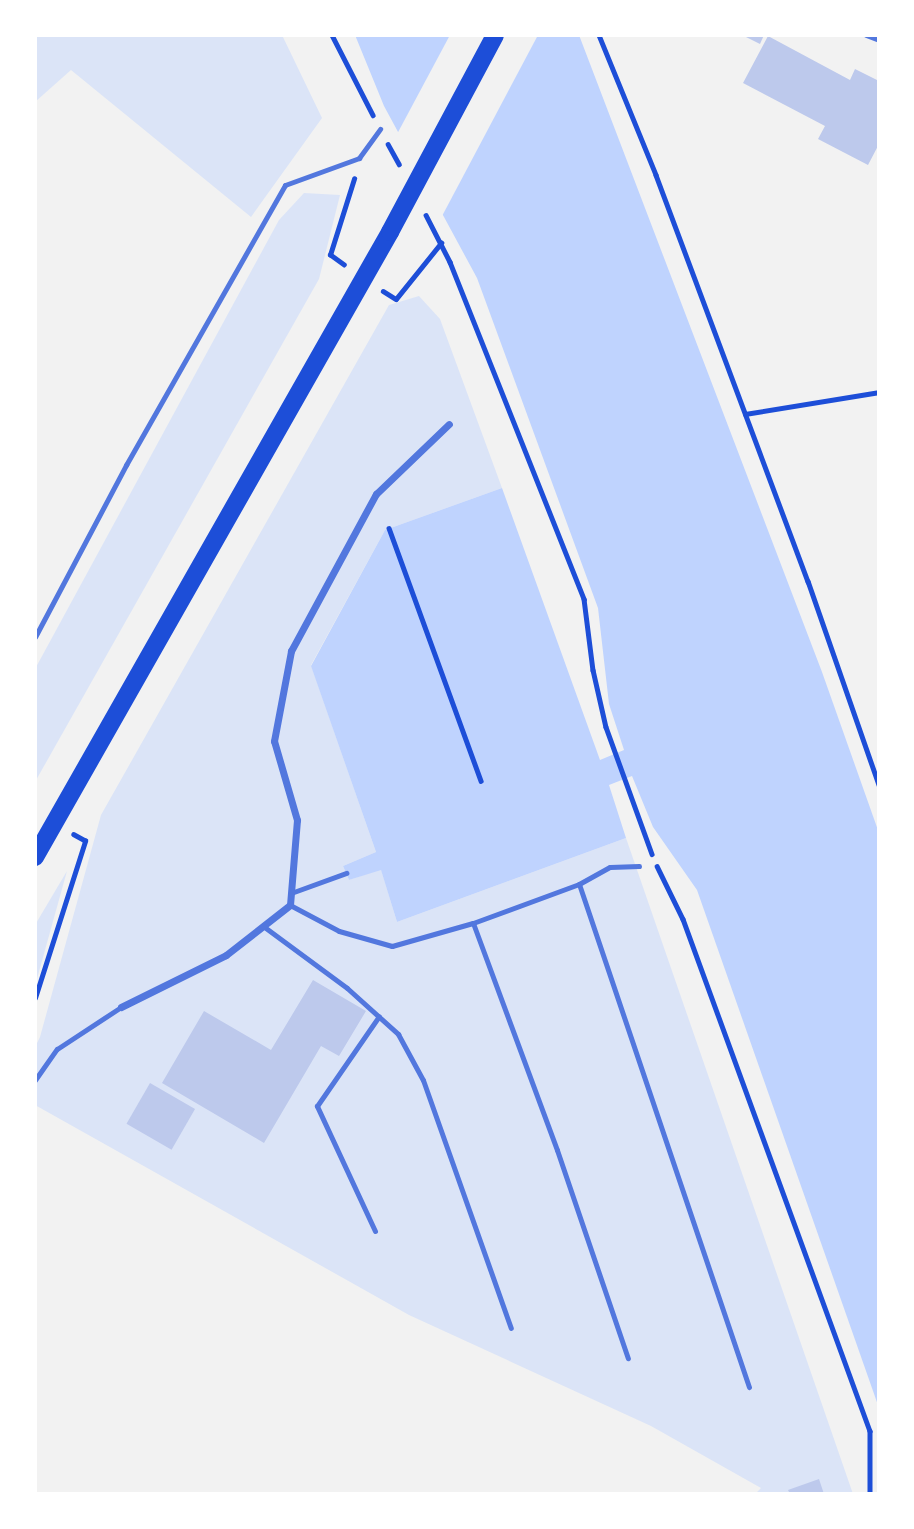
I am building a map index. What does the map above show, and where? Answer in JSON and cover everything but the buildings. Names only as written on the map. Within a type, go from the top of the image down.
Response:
[{"type":"main road","points":[[35,857],[390,232],[495,35]]},
{"type":"street","points":[[121,1007],[226,955],[290,905],[297,820],[274,741],[291,651],[376,494],[449,424]]},
{"type":"lane","points":[[866,35],[879,40]]},
{"type":"lane","points":[[35,637],[126,465],[285,185],[359,158],[380,128]]},
{"type":"lane","points":[[290,905],[339,931],[392,946],[473,923],[579,884],[610,867],[639,866]]},
{"type":"lane","points":[[291,893],[346,873]]},
{"type":"lane","points":[[579,884],[749,1387]]},
{"type":"lane","points":[[473,923],[557,1150],[628,1358]]},
{"type":"lane","points":[[263,926],[347,988],[398,1034],[423,1080],[511,1328]]},
{"type":"lane","points":[[35,1080],[57,1049],[121,1007]]},
{"type":"lane","points":[[375,1231],[317,1106],[379,1016]]},
{"type":"path","points":[[332,35],[380,128]]},
{"type":"path","points":[[599,35],[746,414],[879,785]]},
{"type":"path","points":[[330,254],[348,201]]},
{"type":"path","points":[[396,299],[441,243]]},
{"type":"path","points":[[450,262],[584,599],[593,670],[624,781],[658,868],[684,919],[870,1431],[870,1494]]},
{"type":"path","points":[[746,414],[879,392]]},
{"type":"path","points":[[389,528],[481,781]]},
{"type":"path","points":[[35,998],[85,841],[54,824]]},
{"type":"shaded area","points":[[35,35],[282,35],[322,118],[251,217],[71,70],[35,102]]},
{"type":"shaded area","points":[[304,193],[340,195],[319,279],[35,782],[35,669],[279,220]]},
{"type":"shaded area","points":[[419,296],[440,319],[502,488],[385,530],[311,665],[376,852],[343,866],[349,880],[381,869],[397,922],[626,838],[853,1494],[755,1494],[761,1488],[651,1426],[409,1315],[35,1105],[35,1047],[101,815],[389,305]]},
{"type":"shaded area","points":[[67,871],[35,986],[35,925]]},
{"type":"water","points":[[355,35],[579,35],[822,672],[879,833],[879,1408],[697,890],[653,827],[632,776],[609,785],[626,838],[397,922],[381,870],[349,880],[343,866],[376,852],[311,666],[385,530],[502,488],[600,760],[624,750],[609,704],[598,608],[477,278],[384,106]]},
{"type":"pier","points":[[450,35],[538,35],[441,218],[396,136]]}]
